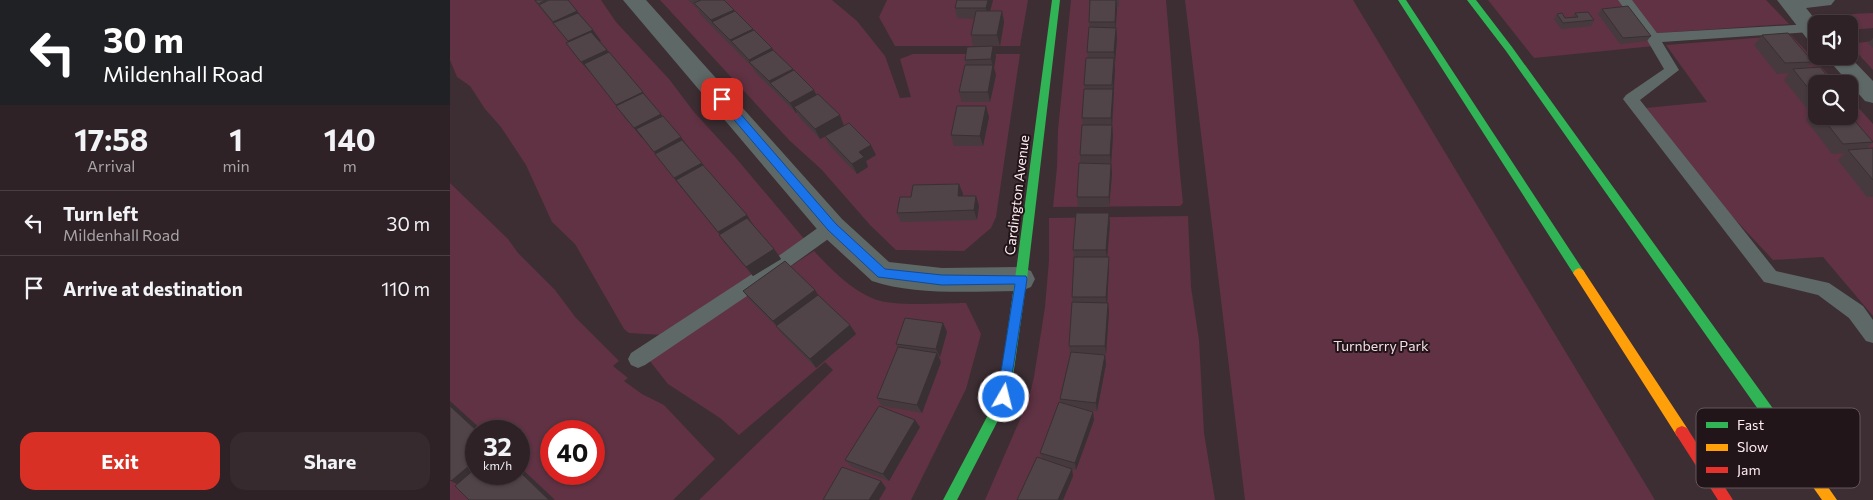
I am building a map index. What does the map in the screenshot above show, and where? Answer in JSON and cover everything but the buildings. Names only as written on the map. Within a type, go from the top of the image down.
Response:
[{"type":"main road","name":"Cardington Avenue","points":[[950,500],[1004,397],[1021,279],[1056,0]]},
{"type":"main road","points":[[1402,0],[1696,454]]},
{"type":"main road","points":[[1471,0],[1515,57],[1765,408]]},
{"type":"main road","points":[[1718,488],[1726,500]]},
{"type":"main road","points":[[1821,488],[1830,500]]},
{"type":"street","points":[[634,0],[832,227],[882,273],[942,280],[1021,279]]},
{"type":"street","points":[[1789,1],[1824,0]]},
{"type":"street","points":[[1789,1],[1808,26]]},
{"type":"street","points":[[1845,65],[1873,95]]},
{"type":"lane","points":[[1625,0],[1653,38],[1672,70],[1631,99],[1770,277],[1823,288],[1856,312],[1873,335]]},
{"type":"lane","points":[[1653,38],[1808,32]]},
{"type":"lane","points":[[638,359],[772,270],[832,227]]},
{"type":"green space","points":[[450,0],[601,0],[616,22],[669,79],[694,112],[736,158],[806,241],[663,335],[629,333],[624,329],[575,244],[552,222],[526,165],[501,127],[485,109],[470,86],[457,77],[450,60]]},
{"type":"green space","points":[[660,0],[832,0],[857,21],[885,56],[900,98],[911,97],[900,59],[913,54],[1020,54],[996,217],[991,228],[964,251],[896,250],[870,225],[821,169],[790,141]]},
{"type":"green space","points":[[887,0],[1028,0],[1020,46],[895,46],[879,17]]},
{"type":"green space","points":[[1071,0],[1166,0],[1183,203],[1180,206],[1053,207],[1058,130]]},
{"type":"green space","name":"Turnberry Park","points":[[1185,0],[1353,0],[1655,500],[1245,500]]},
{"type":"green space","points":[[1488,0],[1619,0],[1654,46],[1534,58]]},
{"type":"green space","points":[[1629,0],[1766,0],[1789,24],[1657,33]]},
{"type":"green space","points":[[1873,13],[1873,28],[1858,29],[1858,15],[1852,14]]},
{"type":"green space","points":[[1791,35],[1808,53],[1808,65],[1819,65],[1829,75],[1808,75],[1808,125],[1858,125],[1858,107],[1873,124],[1873,316],[1823,257],[1773,260],[1729,213],[1646,108],[1707,102],[1666,45]]},
{"type":"green space","points":[[1873,41],[1873,70],[1858,54],[1858,43]]},
{"type":"green space","points":[[450,183],[508,239],[518,253],[555,290],[576,318],[619,361],[613,366],[628,378],[624,381],[642,394],[664,405],[715,459],[673,500],[450,500]]},
{"type":"green space","points":[[1188,216],[1191,287],[1199,340],[1204,433],[1215,500],[985,500],[1028,401],[1034,377],[1045,307],[1049,260],[1049,218]]},
{"type":"green space","points":[[814,251],[849,284],[874,299],[906,304],[966,303],[981,334],[966,389],[911,500],[699,500],[833,370],[825,362],[739,435],[720,418],[668,384],[649,360]]},
{"type":"traffic: fast","points":[[950,500],[1004,397],[1021,279],[1056,0]]},
{"type":"traffic: fast","points":[[1402,0],[1579,273]]},
{"type":"traffic: fast","points":[[1471,0],[1509,49],[1765,408]]},
{"type":"traffic: slow","points":[[1579,273],[1682,432]]},
{"type":"traffic: slow","points":[[1822,488],[1830,500]]},
{"type":"traffic: jam","points":[[1682,432],[1696,454]]},
{"type":"traffic: jam","points":[[1718,488],[1726,500]]},
{"type":"route","points":[[722,99],[832,227],[882,273],[942,280],[1021,279],[1004,397]]}]
